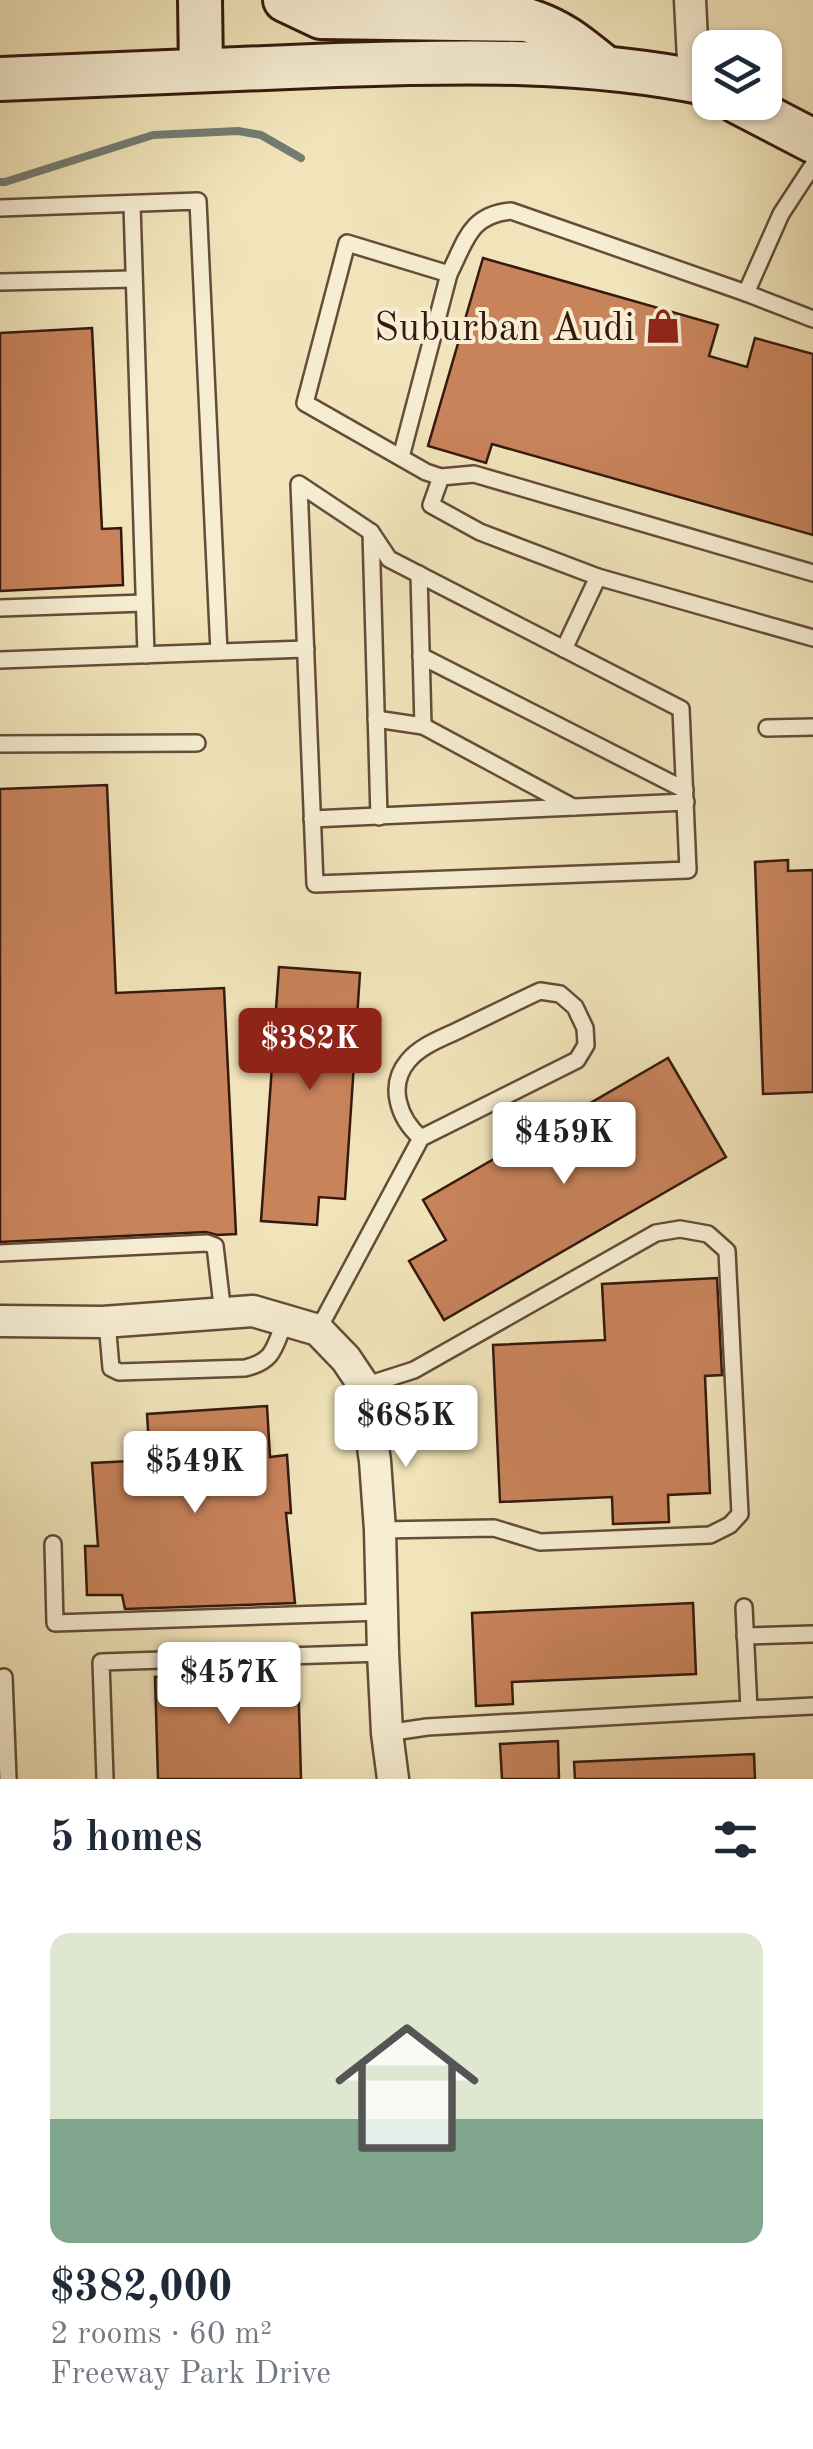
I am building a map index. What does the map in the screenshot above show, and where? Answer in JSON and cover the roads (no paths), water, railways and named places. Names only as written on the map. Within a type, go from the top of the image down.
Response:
[{"type":"main road","points":[[200,0],[201,70]]},
{"type":"main road","points":[[284,0],[321,18],[429,9],[527,20],[551,28],[604,67]]},
{"type":"main road","points":[[0,79],[438,62],[604,67],[692,82]]},
{"type":"main road","points":[[782,99],[813,105]]},
{"type":"main road","points":[[773,120],[813,141]]},
{"type":"street","points":[[690,0],[695,30]]},
{"type":"street","points":[[0,1321],[108,1322],[253,1311],[318,1330],[346,1359],[364,1386],[375,1461],[382,1653],[393,1779]]},
{"type":"lane","points":[[746,292],[781,214],[813,165]]},
{"type":"lane","points":[[0,208],[198,201],[220,652]]},
{"type":"lane","points":[[132,205],[146,655]]},
{"type":"lane","points":[[400,457],[450,274],[476,223],[495,212],[511,211],[813,319]]},
{"type":"lane","points":[[450,274],[347,243],[304,402],[442,478],[474,474],[813,572]]},
{"type":"lane","points":[[0,282],[133,279]]},
{"type":"lane","points":[[442,478],[431,505],[480,532],[598,577],[813,638]]},
{"type":"lane","points":[[299,484],[372,532],[390,558],[681,710],[688,870],[315,884],[299,484]]},
{"type":"lane","points":[[372,532],[379,816]]},
{"type":"lane","points":[[419,574],[423,726]]},
{"type":"lane","points":[[564,649],[598,577]]},
{"type":"lane","points":[[0,608],[144,603]]},
{"type":"lane","points":[[0,660],[306,649]]},
{"type":"lane","points":[[421,656],[685,796]]},
{"type":"lane","points":[[376,719],[423,726],[574,807]]},
{"type":"lane","points":[[768,728],[813,727]]},
{"type":"lane","points":[[0,744],[196,743]]},
{"type":"lane","points":[[312,820],[574,807],[685,796]]},
{"type":"lane","points":[[318,1330],[421,1138],[577,1060],[586,1045],[585,1028],[575,1007],[560,994],[540,991],[421,1048],[405,1064],[397,1084],[398,1106],[408,1126],[421,1138]]},
{"type":"lane","points":[[364,1386],[414,1370],[656,1232],[680,1229],[708,1234],[727,1250],[740,1514],[730,1525],[710,1535],[540,1542],[494,1528],[380,1530]]},
{"type":"lane","points":[[0,1253],[215,1246],[223,1314]]},
{"type":"lane","points":[[108,1322],[109,1360],[118,1372],[259,1365],[269,1358],[286,1321]]},
{"type":"lane","points":[[53,1544],[55,1623],[381,1612]]},
{"type":"lane","points":[[744,1607],[749,1709]]},
{"type":"lane","points":[[745,1636],[813,1634]]},
{"type":"lane","points":[[105,1779],[101,1662],[382,1653]]},
{"type":"lane","points":[[4,1678],[8,1779]]},
{"type":"lane","points":[[387,1733],[428,1727],[813,1706]]},
{"type":"waterway","points":[[0,182],[153,135],[238,131],[261,135],[301,158]]},
{"type":"place","name":"Suburban Audi","points":[[663,326]]}]
